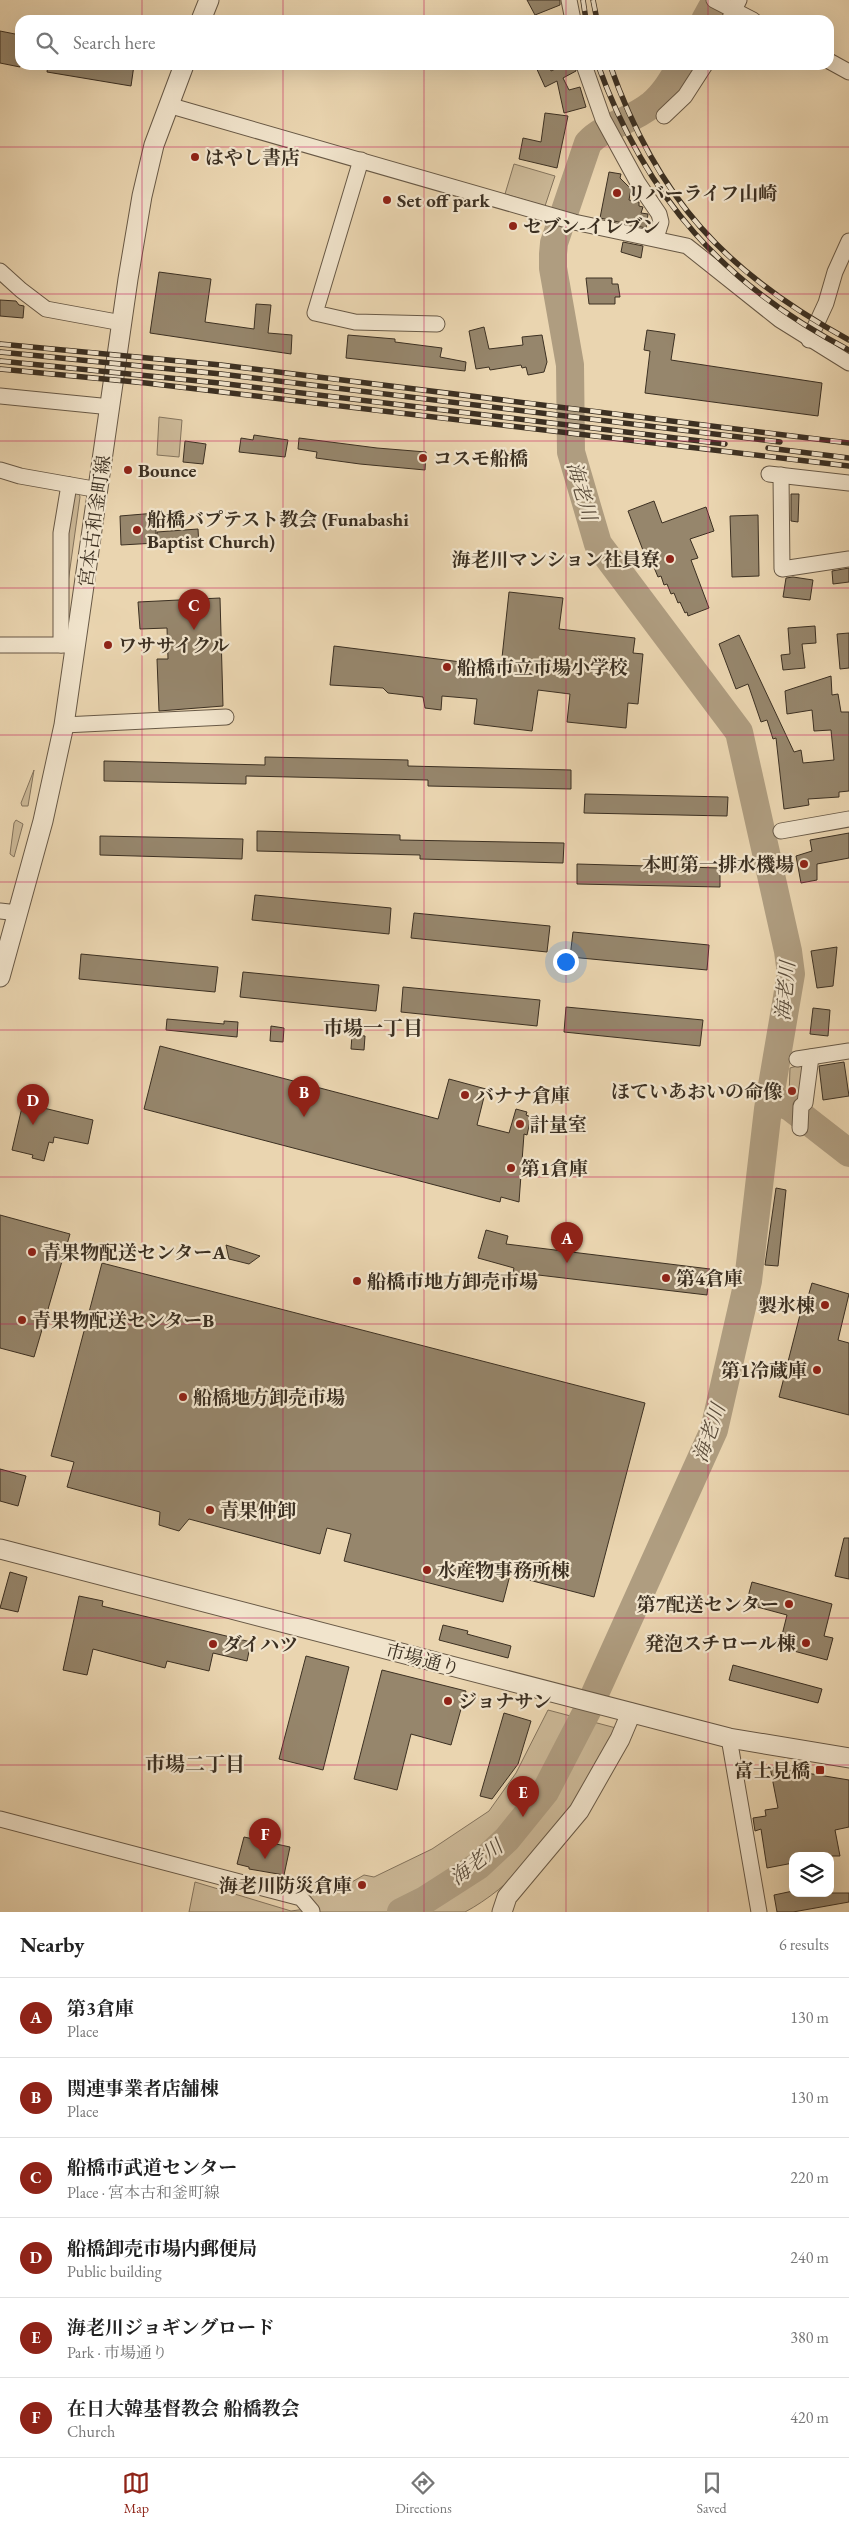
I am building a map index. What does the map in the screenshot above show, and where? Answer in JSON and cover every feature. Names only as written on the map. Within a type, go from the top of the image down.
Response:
[{"type":"street","points":[[203,15],[209,0]]},
{"type":"street","points":[[569,0],[572,15]]},
{"type":"street","points":[[729,7],[744,15]]},
{"type":"street","points":[[834,64],[849,72]]},
{"type":"street","name":"宮本古和釜町線","points":[[0,977],[9,912],[43,821],[64,725],[69,645],[99,490],[142,196],[154,145],[182,70]]},
{"type":"street","points":[[586,70],[603,118],[615,143],[660,214],[661,222],[656,238]]},
{"type":"street","points":[[664,116],[685,96],[702,70]]},
{"type":"street","points":[[168,105],[548,215],[687,246],[752,299],[809,340],[849,363]]},
{"type":"street","points":[[361,160],[315,314],[355,322],[437,324]]},
{"type":"street","points":[[809,340],[826,303],[841,254],[849,241]]},
{"type":"street","points":[[0,271],[46,309],[122,323]]},
{"type":"street","points":[[0,396],[111,408]]},
{"type":"street","points":[[0,470],[99,490]]},
{"type":"street","points":[[849,483],[775,475],[782,569],[849,559]]},
{"type":"street","points":[[0,645],[69,645],[61,533],[69,485]]},
{"type":"street","points":[[64,725],[226,717]]},
{"type":"street","points":[[781,831],[849,819]]},
{"type":"street","points":[[800,1126],[802,1106],[805,1102],[804,1058],[849,1050]]},
{"type":"street","name":"市場通り","points":[[0,1549],[729,1738],[849,1758]]},
{"type":"street","points":[[502,1912],[507,1897],[579,1811],[620,1739],[631,1713]]},
{"type":"street","points":[[729,1738],[759,1912]]},
{"type":"street","points":[[0,1819],[301,1898],[312,1912]]},
{"type":"shaded area","points":[[514,164],[555,176],[545,206],[505,194]]},
{"type":"shaded area","points":[[159,417],[182,420],[179,457],[157,455]]},
{"type":"shaded area","points":[[73,492],[79,493],[80,497],[66,597],[66,535]]},
{"type":"shaded area","points":[[34,770],[28,806],[22,806],[21,803]]},
{"type":"shaded area","points":[[16,820],[23,824],[14,857],[10,854]]},
{"type":"shaded area","points":[[797,1066],[805,1067],[802,1093],[795,1101],[789,1097],[790,1068]]},
{"type":"shaded area","points":[[548,1710],[616,1728],[583,1793],[560,1826],[515,1876],[482,1902],[465,1912],[189,1912],[195,1882],[291,1911],[313,1908],[304,1896],[345,1886],[364,1875],[374,1877],[432,1849],[489,1811],[516,1773]]},
{"type":"building","points":[[527,0],[560,0],[560,5],[535,15]]},
{"type":"building","points":[[0,31],[15,34],[15,66],[0,63]]},
{"type":"building","points":[[47,70],[133,70],[131,86],[47,72]]},
{"type":"building","points":[[537,70],[576,70],[563,78],[569,90],[580,87],[586,107],[564,113],[557,81],[545,87]]},
{"type":"building","points":[[545,113],[568,116],[557,168],[519,159],[523,138],[541,142]]},
{"type":"building","points":[[609,172],[621,174],[620,178],[631,189],[629,200],[639,202],[639,206],[643,207],[641,213],[648,214],[646,228],[600,218]]},
{"type":"building","points":[[623,242],[643,246],[641,258],[621,252]]},
{"type":"building","points":[[159,272],[211,279],[205,322],[254,329],[256,304],[271,305],[268,333],[292,335],[291,354],[150,333]]},
{"type":"building","points":[[586,278],[612,278],[612,284],[618,284],[620,297],[615,297],[615,304],[589,304]]},
{"type":"building","points":[[0,300],[16,301],[19,305],[24,306],[23,318],[0,316]]},
{"type":"building","points":[[484,327],[489,349],[523,345],[522,337],[542,335],[547,362],[544,372],[528,375],[526,367],[522,368],[521,365],[490,370],[489,367],[476,369],[469,331]]},
{"type":"building","points":[[647,330],[675,334],[671,360],[822,383],[818,416],[645,393],[650,351],[644,350]]},
{"type":"building","points":[[348,335],[395,339],[395,342],[442,348],[440,357],[466,362],[465,371],[346,358]]},
{"type":"building","points":[[254,435],[288,440],[285,457],[239,452],[241,438],[253,440]]},
{"type":"building","points":[[299,438],[426,452],[425,470],[316,458],[317,452],[298,449]]},
{"type":"building","points":[[185,441],[206,444],[203,464],[183,462]]},
{"type":"building","points":[[791,494],[799,494],[798,522],[791,521]]},
{"type":"building","name":"海老川マンション社員寮","points":[[654,501],[662,523],[706,507],[714,531],[690,539],[698,558],[691,560],[709,608],[688,616],[680,602],[678,603],[674,593],[671,594],[667,584],[664,585],[661,576],[658,577],[653,565],[649,566],[628,511]]},
{"type":"building","points":[[156,513],[156,543],[121,545],[120,516]]},
{"type":"building","points":[[758,515],[759,576],[732,577],[730,516]]},
{"type":"building","points":[[198,529],[199,546],[158,548],[157,532]]},
{"type":"building","points":[[849,568],[849,582],[833,584],[832,571]]},
{"type":"building","points":[[793,577],[813,580],[810,600],[783,597],[786,578]]},
{"type":"building","points":[[509,592],[563,598],[559,629],[635,638],[633,653],[643,654],[638,704],[628,703],[626,728],[567,722],[570,694],[538,690],[532,731],[474,724],[477,699],[442,696],[441,710],[425,708],[423,697],[388,693],[383,688],[330,685],[334,646],[501,667]]},
{"type":"building","points":[[220,598],[223,706],[159,711],[157,659],[168,659],[167,628],[140,629],[138,602]]},
{"type":"building","points":[[815,626],[816,643],[802,644],[805,668],[783,670],[781,655],[790,654],[788,628]]},
{"type":"building","points":[[849,633],[849,668],[840,669],[837,634]]},
{"type":"building","points":[[739,635],[794,752],[801,750],[803,763],[834,760],[831,730],[814,731],[812,710],[787,714],[785,691],[831,676],[832,695],[838,694],[841,712],[849,712],[849,791],[839,792],[839,797],[808,799],[809,805],[784,809],[776,738],[773,739],[767,720],[761,722],[748,684],[736,689],[719,644]]},
{"type":"building","points":[[265,757],[408,760],[408,766],[571,770],[571,789],[428,786],[428,780],[246,776],[246,784],[104,781],[104,761],[265,765]]},
{"type":"building","points":[[585,794],[728,797],[727,816],[584,813]]},
{"type":"building","points":[[257,831],[400,835],[400,840],[564,843],[563,863],[420,859],[420,855],[257,851]]},
{"type":"building","points":[[849,833],[849,858],[817,864],[817,880],[801,883],[796,856],[812,851],[810,840]]},
{"type":"building","points":[[100,836],[243,839],[242,859],[100,855]]},
{"type":"building","points":[[577,864],[720,868],[720,887],[577,884]]},
{"type":"building","points":[[255,895],[391,908],[389,934],[252,920]]},
{"type":"building","points":[[414,913],[550,926],[547,952],[411,938]]},
{"type":"building","points":[[573,932],[709,945],[707,970],[570,957]]},
{"type":"building","points":[[837,947],[833,986],[817,988],[811,951]]},
{"type":"building","points":[[81,954],[218,967],[215,992],[79,979]]},
{"type":"building","points":[[243,972],[379,985],[376,1011],[240,997]]},
{"type":"building","points":[[403,987],[540,1000],[537,1026],[401,1012]]},
{"type":"building","points":[[566,1007],[703,1020],[700,1046],[564,1032]]},
{"type":"building","points":[[813,1008],[830,1010],[828,1036],[810,1034]]},
{"type":"building","points":[[167,1019],[224,1024],[224,1021],[238,1022],[237,1037],[166,1030]]},
{"type":"building","points":[[271,1026],[284,1028],[283,1042],[270,1041]]},
{"type":"building","points":[[352,1035],[365,1036],[364,1050],[351,1049]]},
{"type":"building","points":[[160,1046],[438,1119],[449,1079],[486,1089],[477,1125],[509,1133],[516,1109],[527,1112],[526,1115],[531,1117],[527,1135],[524,1134],[519,1202],[501,1197],[500,1202],[144,1109]]},
{"type":"building","points":[[844,1062],[849,1096],[823,1100],[819,1066]]},
{"type":"building","points":[[23,1103],[93,1120],[88,1144],[54,1137],[53,1143],[49,1142],[44,1161],[32,1158],[33,1155],[12,1150]]},
{"type":"building","points":[[776,1188],[786,1190],[778,1266],[765,1265]]},
{"type":"building","points":[[0,1215],[70,1234],[34,1357],[0,1348]]},
{"type":"building","points":[[486,1230],[508,1236],[506,1244],[710,1269],[707,1295],[513,1272],[514,1268],[478,1258]]},
{"type":"building","points":[[226,1245],[260,1256],[249,1264],[229,1259]]},
{"type":"building","points":[[102,1263],[645,1403],[594,1597],[510,1575],[503,1602],[344,1561],[351,1534],[327,1528],[320,1554],[189,1519],[179,1531],[159,1525],[160,1512],[67,1487],[74,1462],[51,1456]]},
{"type":"building","name":"第1冷蔵庫","points":[[812,1283],[849,1294],[838,1340],[849,1343],[849,1415],[779,1397],[804,1299],[807,1300]]},
{"type":"building","points":[[0,1469],[26,1476],[18,1506],[0,1501]]},
{"type":"building","points":[[844,1538],[849,1538],[849,1579],[835,1576]]},
{"type":"building","points":[[10,1572],[27,1577],[18,1612],[0,1608]]},
{"type":"building","points":[[752,1582],[832,1604],[824,1636],[833,1638],[827,1660],[779,1647],[787,1615],[746,1604]]},
{"type":"building","points":[[79,1596],[103,1601],[102,1606],[251,1642],[247,1661],[213,1653],[209,1671],[167,1661],[165,1668],[93,1649],[87,1675],[63,1670]]},
{"type":"building","points":[[443,1625],[468,1631],[467,1634],[511,1646],[508,1658],[439,1640]]},
{"type":"building","points":[[306,1656],[349,1667],[323,1770],[279,1759]]},
{"type":"building","points":[[733,1665],[822,1689],[818,1703],[729,1680]]},
{"type":"building","points":[[382,1670],[466,1691],[451,1745],[411,1734],[397,1790],[354,1779]]},
{"type":"building","points":[[504,1713],[531,1721],[518,1764],[492,1799],[480,1796]]},
{"type":"building","points":[[770,1767],[849,1780],[849,1827],[835,1830],[840,1856],[834,1856],[834,1852],[789,1852],[789,1864],[767,1868],[761,1829],[755,1831],[753,1818],[766,1816],[765,1810],[778,1808]]},
{"type":"building","points":[[244,1837],[290,1847],[284,1875],[249,1869],[249,1867],[237,1864]]},
{"type":"building","points":[[789,1892],[789,1897],[834,1897],[834,1893],[849,1893],[849,1902],[793,1912],[777,1912],[774,1895]]},
{"type":"waterway","name":"海老川","points":[[708,15],[716,0]]},
{"type":"waterway","name":"海老川","points":[[401,1912],[425,1900],[478,1866],[507,1839],[545,1792],[588,1709],[714,1430],[748,1281],[768,1109],[791,974],[788,951],[739,732],[598,544],[571,452],[570,365],[553,268],[554,243],[588,143],[602,132],[636,115],[656,101],[678,70]]},
{"type":"waterway","points":[[770,1099],[790,1107],[849,1153]]},
{"type":"railway","points":[[583,0],[585,15]]},
{"type":"railway","points":[[593,0],[596,15]]},
{"type":"railway","points":[[600,70],[617,113],[640,156],[666,196],[695,233],[727,266],[764,297],[804,325],[849,350]]},
{"type":"railway","points":[[612,70],[629,113],[650,155],[674,193],[701,228],[732,259],[766,288],[849,340]]},
{"type":"railway","points":[[0,344],[221,365],[849,443]]},
{"type":"railway","points":[[0,352],[221,374],[780,442]]},
{"type":"railway","points":[[0,361],[219,383],[725,444]]},
{"type":"railway","points":[[0,369],[146,383],[849,466]]},
{"type":"railway","points":[[768,448],[849,458]]},
{"type":"place","name":"はやし書店","points":[[195,157]]},
{"type":"place","name":"リバーライフ山崎","points":[[617,193]]},
{"type":"place","name":"Set off park","points":[[387,200]]},
{"type":"place","name":"セブン-イレブン","points":[[513,226]]},
{"type":"place","name":"コスモ船橋","points":[[423,458]]},
{"type":"place","name":"Bounce","points":[[128,470]]},
{"type":"place","name":"船橋バプテスト教会 (Funabashi Baptist Church)","points":[[137,530]]},
{"type":"place","name":"海老川マンション社員寮","points":[[670,559]]},
{"type":"place","name":"船橋市武道センター","points":[[194,630]]},
{"type":"place","name":"ワササイクル","points":[[108,645]]},
{"type":"place","name":"船橋市立市場小学校","points":[[447,667]]},
{"type":"place","name":"本町第一排水機場","points":[[804,864]]},
{"type":"place","name":"ほていあおいの命像","points":[[792,1091]]},
{"type":"place","name":"バナナ倉庫","points":[[465,1095]]},
{"type":"place","name":"関連事業者店舗棟","points":[[304,1117]]},
{"type":"place","name":"計量室","points":[[520,1124]]},
{"type":"place","name":"船橋卸売市場内郵便局","points":[[33,1125]]},
{"type":"place","name":"第1倉庫","points":[[511,1168]]},
{"type":"place","name":"青果物配送センターA","points":[[32,1252]]},
{"type":"place","name":"第3倉庫","points":[[567,1263]]},
{"type":"place","name":"第4倉庫","points":[[666,1278]]},
{"type":"place","name":"船橋市地方卸売市場","points":[[357,1281]]},
{"type":"place","name":"製氷棟","points":[[825,1305]]},
{"type":"place","name":"青果物配送センターB","points":[[22,1320]]},
{"type":"place","name":"第1冷蔵庫","points":[[817,1370]]},
{"type":"place","name":"船橋地方卸売市場","points":[[183,1397]]},
{"type":"place","name":"青果仲卸","points":[[210,1510]]},
{"type":"place","name":"水産物事務所棟","points":[[427,1570]]},
{"type":"place","name":"第7配送センター","points":[[789,1604]]},
{"type":"place","name":"発泡スチロール棟","points":[[806,1643]]},
{"type":"place","name":"ダイハツ","points":[[213,1644]]},
{"type":"place","name":"ジョナサン","points":[[448,1701]]},
{"type":"place","name":"富士見橋","points":[[820,1770]]},
{"type":"place","name":"海老川ジョギングロード","points":[[523,1817]]},
{"type":"place","name":"在日大韓基督教会 船橋教会","points":[[265,1859]]},
{"type":"place","name":"海老川防災倉庫","points":[[362,1885]]},
{"type":"district","name":"市場一丁目","points":[[373,1028]]},
{"type":"district","name":"市場二丁目","points":[[195,1764]]}]
